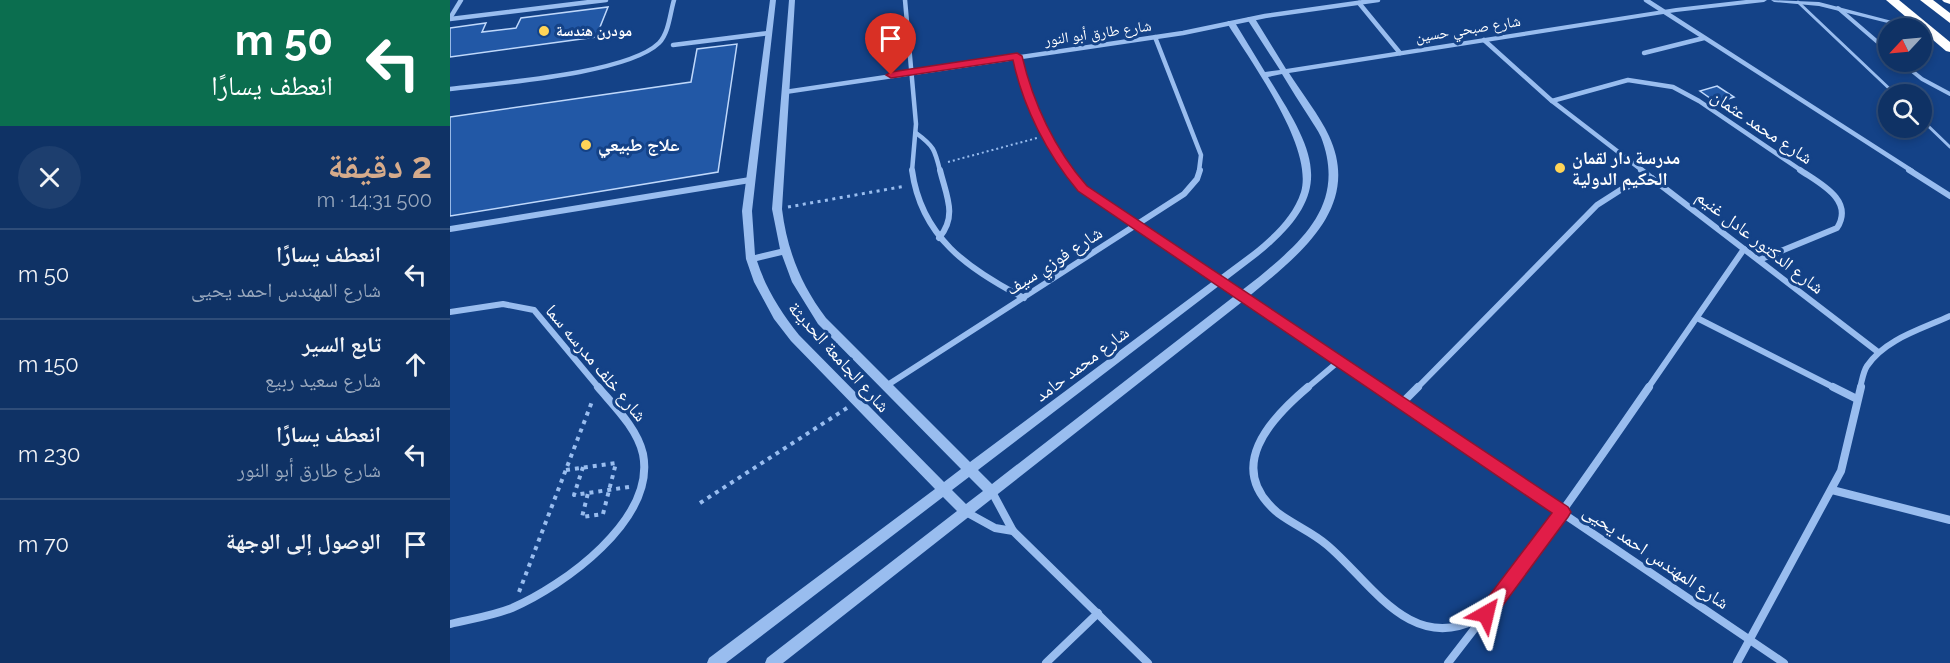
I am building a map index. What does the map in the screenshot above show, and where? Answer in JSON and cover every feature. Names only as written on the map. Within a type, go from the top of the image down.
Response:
[{"type":"highway","points":[[1892,0],[1911,18]]},
{"type":"highway","points":[[1926,0],[1950,19]]},
{"type":"highway","points":[[1932,36],[1950,48]]},
{"type":"street","points":[[450,18],[461,0]]},
{"type":"street","points":[[555,6],[558,0]]},
{"type":"street","points":[[450,18],[606,0]]},
{"type":"street","points":[[450,89],[591,70],[634,59],[646,54],[661,41],[674,0]]},
{"type":"street","name":"شارع الجامعة الحديثة","points":[[773,0],[750,180],[747,227],[751,259],[764,293],[786,327],[966,512],[995,528],[1013,531]]},
{"type":"street","name":"شارع الجامعة الحديثة","points":[[792,0],[777,209],[784,251],[795,279],[812,307],[886,386],[992,492],[1013,531],[1149,663]]},
{"type":"street","points":[[905,0],[916,133],[911,162],[913,184],[920,208],[939,238],[975,270],[1024,298]]},
{"type":"street","name":"شارع طارق أبو النور","points":[[785,92],[1155,37],[1251,19],[1378,0]]},
{"type":"street","points":[[1646,0],[1950,196]]},
{"type":"street","name":"شارع صبحي حسين","points":[[1676,10],[1681,6],[1710,0]]},
{"type":"street","name":"شارع صبحي حسين","points":[[1263,75],[1676,10],[1764,0]]},
{"type":"street","points":[[1774,0],[1817,2],[1878,18]]},
{"type":"street","points":[[1359,3],[1400,53]]},
{"type":"street","points":[[1838,8],[1878,42]]},
{"type":"street","points":[[772,663],[1243,296],[1313,234],[1326,212],[1333,191],[1334,163],[1330,149],[1325,136],[1251,19]]},
{"type":"street","name":"شارع محمد حامد","points":[[714,663],[1220,280],[1278,235],[1288,224],[1303,199],[1306,187],[1308,174],[1305,150],[1231,23]]},
{"type":"street","points":[[673,45],[769,33]]},
{"type":"street","name":"شارع فوزي سيف","points":[[886,386],[1136,226],[1192,187],[1201,171],[1202,163],[1155,37]]},
{"type":"street","points":[[1644,52],[1704,38]]},
{"type":"street","name":"شارع الدكتور عادل غنيم","points":[[1484,40],[1552,101],[1878,352]]},
{"type":"street","name":"شارع المهندس احمد يحيى","points":[[1017,56],[1024,87],[1047,135],[1076,183],[1136,226],[1220,280],[1784,663]]},
{"type":"street","points":[[1913,72],[1950,93]]},
{"type":"street","name":"شارع محمد عثمان","points":[[1552,101],[1628,80],[1672,87],[1699,100],[1832,191],[1844,211],[1843,220],[1837,228],[1759,260]]},
{"type":"street","points":[[916,133],[930,144],[939,165],[951,216],[945,231],[939,238]]},
{"type":"street","points":[[1402,403],[1598,205],[1622,189],[1652,178]]},
{"type":"street","points":[[450,229],[750,180]]},
{"type":"street","points":[[1448,663],[1563,512],[1744,249]]},
{"type":"street","points":[[751,259],[784,251]]},
{"type":"street","name":"شارع خلف مدرسه سما","points":[[450,312],[501,304],[525,306],[534,310],[639,439],[644,468],[641,485],[632,507],[617,530],[598,553],[573,574],[513,608],[450,624]]},
{"type":"street","points":[[1737,663],[1832,490],[1847,451],[1865,368],[1878,352],[1950,316]]},
{"type":"street","points":[[1697,318],[1857,399]]},
{"type":"street","points":[[1340,361],[1266,425],[1258,440],[1254,456],[1255,473],[1260,490],[1271,506],[1283,517],[1324,542],[1344,558],[1399,614],[1417,623],[1436,628],[1455,628],[1472,623],[1486,614]]},
{"type":"street","points":[[1832,490],[1950,520]]},
{"type":"street","points":[[1046,663],[1098,613]]},
{"type":"lane","points":[[1798,2],[1884,84]]},
{"type":"lane","points":[[1932,130],[1950,147]]},
{"type":"path","points":[[939,165],[1047,135]]},
{"type":"path","points":[[777,209],[913,184]]},
{"type":"path","points":[[513,608],[598,387]]},
{"type":"path","points":[[700,504],[856,401]]},
{"type":"path","points":[[566,470],[616,463],[603,514],[582,517],[588,493]]},
{"type":"path","points":[[583,467],[573,495],[641,485]]},
{"type":"building","name":"مودرن هندسة","points":[[608,7],[596,37],[450,57],[450,28],[486,23],[482,32],[516,28],[521,18]]},
{"type":"building","name":"علاج طبيعي","points":[[737,44],[718,172],[450,216],[450,117],[691,82],[697,49]]},
{"type":"building","points":[[1717,86],[1734,97],[1717,103],[1700,91]]},
{"type":"place","name":"مودرن هندسة","points":[[544,31]]},
{"type":"place","name":"علاج طبيعي","points":[[586,145]]},
{"type":"place","name":"مدرسة دار لقمان الحكيم الدولية","points":[[1560,168]]},
{"type":"route","points":[[891,75],[1017,56],[1024,87],[1034,109],[1067,170],[1083,189],[1563,512],[1486,614]]}]
